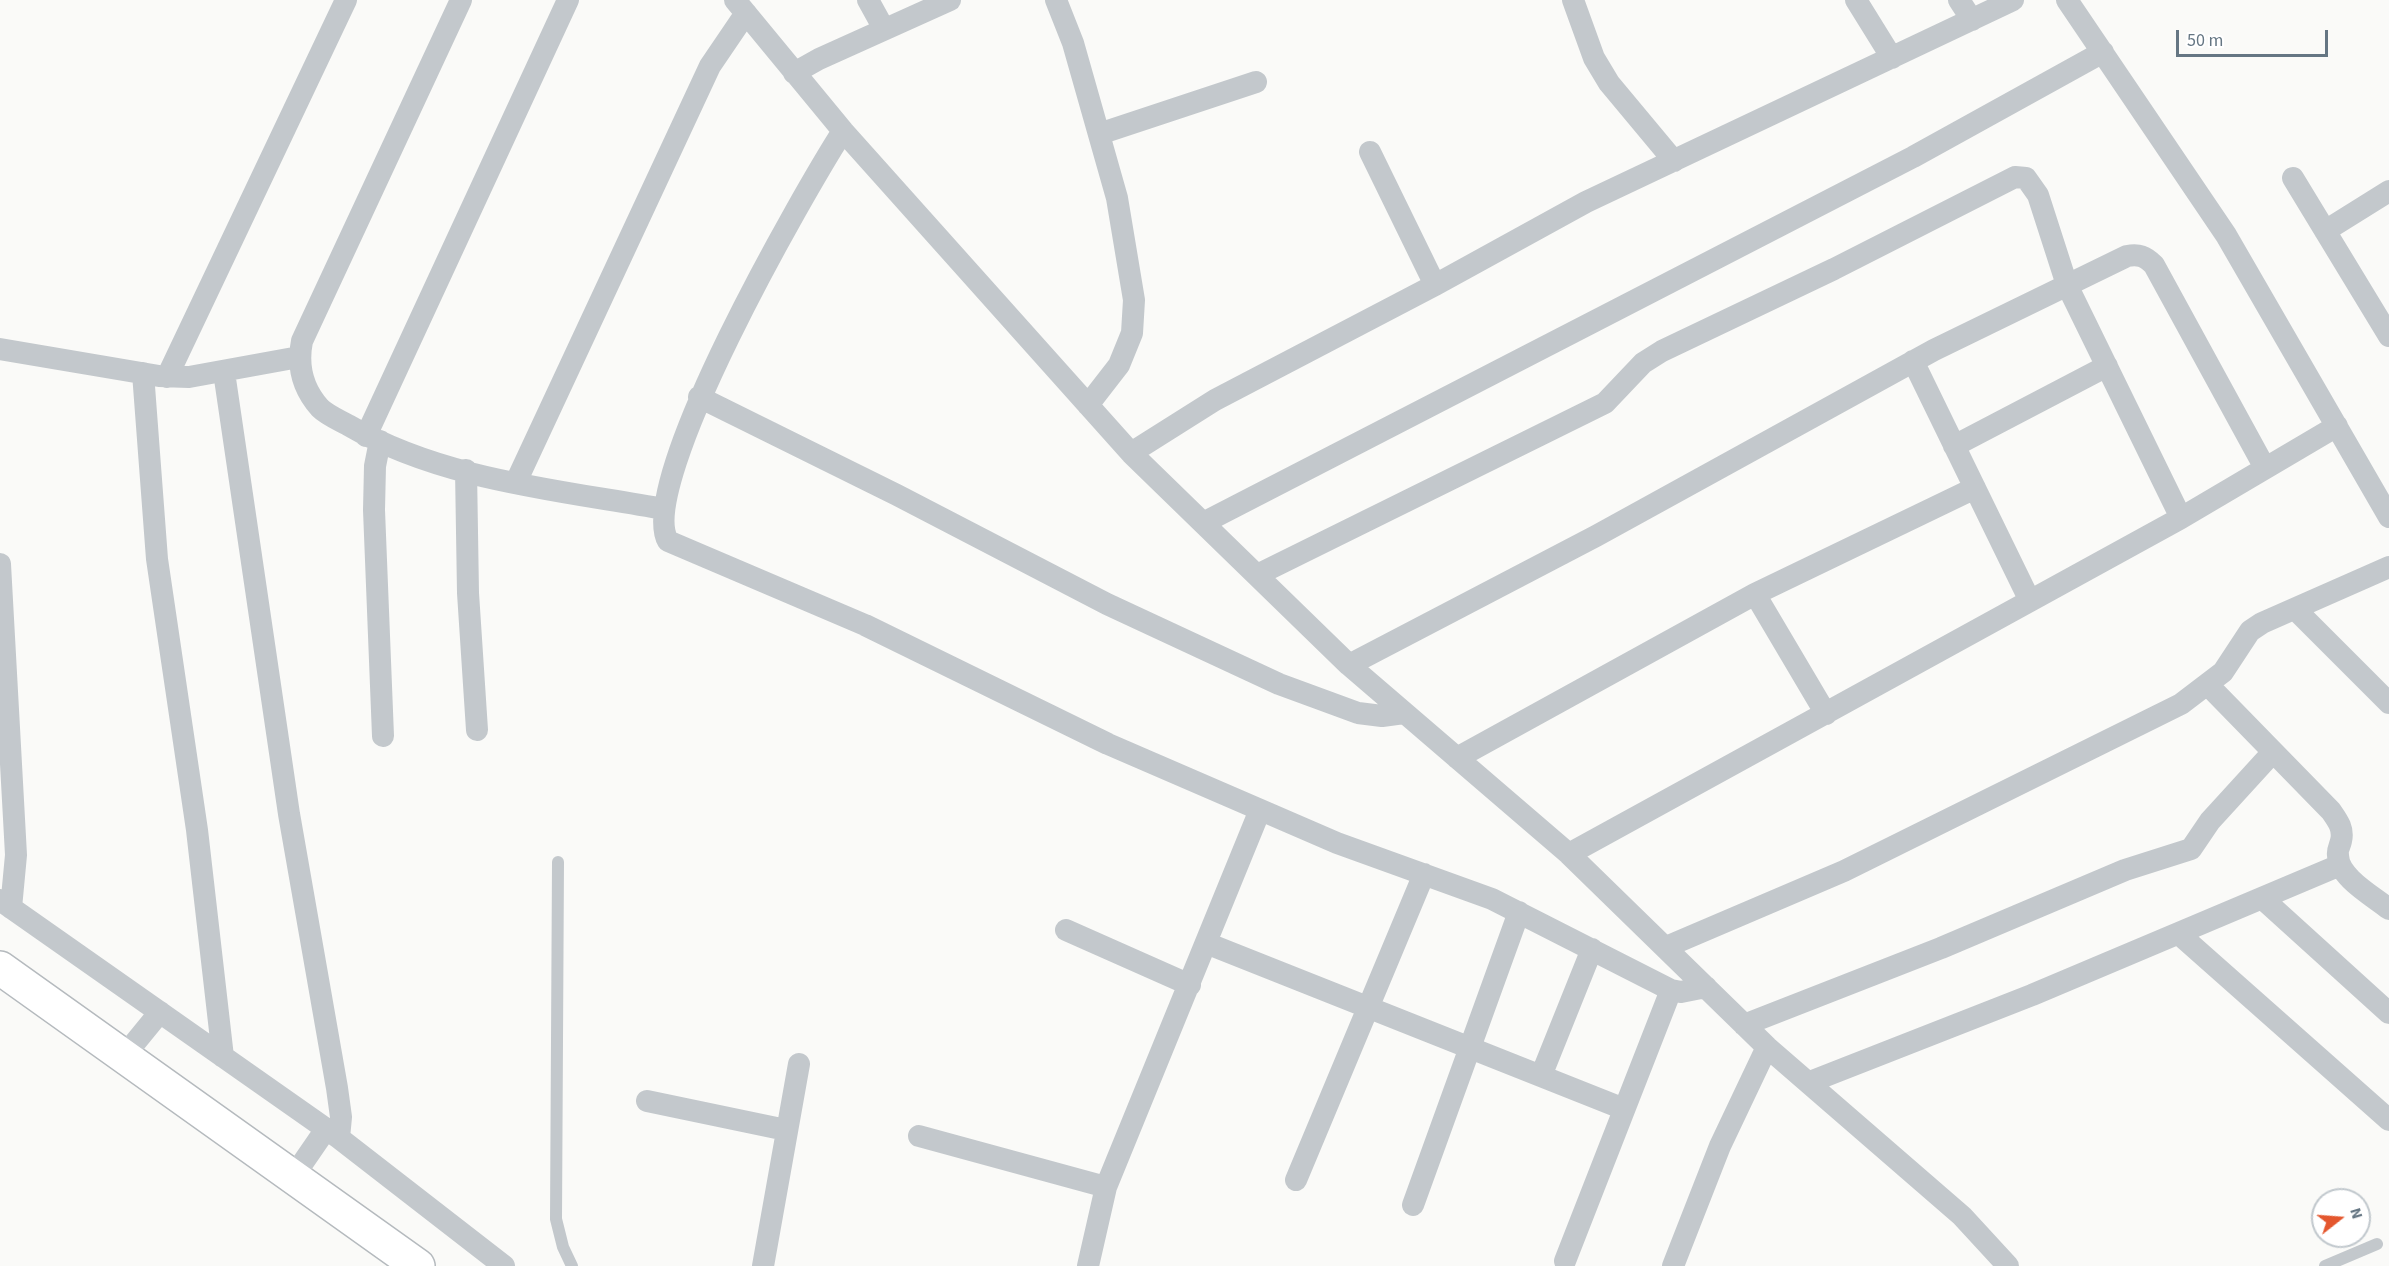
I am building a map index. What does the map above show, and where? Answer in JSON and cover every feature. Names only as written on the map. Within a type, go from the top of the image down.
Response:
[{"type":"main road","points":[[0,968],[418,1266]]},
{"type":"street","points":[[167,376],[346,0]]},
{"type":"street","points":[[461,0],[302,341],[299,357],[303,380],[322,410],[373,439],[437,464],[516,482],[664,510]]},
{"type":"street","points":[[383,736],[373,439],[568,0]]},
{"type":"street","points":[[868,0],[884,29]]},
{"type":"street","points":[[794,73],[950,0]]},
{"type":"street","points":[[1056,0],[1073,43],[1117,198],[1134,300],[1132,333],[1119,365],[1088,405]]},
{"type":"street","points":[[1573,0],[1594,58],[1609,83],[1674,161]]},
{"type":"street","points":[[1856,0],[1892,58]]},
{"type":"street","points":[[1959,0],[1972,20]]},
{"type":"street","points":[[1131,453],[1215,400],[1435,285],[1586,202],[2013,0]]},
{"type":"street","points":[[2067,0],[2226,235],[2389,517]]},
{"type":"street","points":[[516,482],[710,66],[741,6],[843,131],[1131,453],[1349,665],[1569,854],[1767,1047],[1962,1216],[2008,1266]]},
{"type":"street","points":[[1203,523],[1667,281],[1913,157],[2103,52]]},
{"type":"street","points":[[1099,134],[1256,82]]},
{"type":"street","points":[[843,131],[799,201],[699,397],[669,487],[664,510],[662,532],[668,541],[677,547],[865,626],[1108,744],[1337,843],[1467,889],[1520,912],[1671,990],[1681,992],[1706,987]]},
{"type":"street","points":[[1370,152],[1435,285]]},
{"type":"street","points":[[1257,575],[1605,403],[1643,363],[1662,351],[1834,269],[2014,177],[2026,178],[2034,185],[2067,285],[2181,518]]},
{"type":"street","points":[[2293,178],[2388,333]]},
{"type":"street","points":[[2325,231],[2389,191]]},
{"type":"street","points":[[1349,665],[1596,536],[1913,361],[2127,256],[2138,254],[2147,258],[2154,265],[2265,468]]},
{"type":"street","points":[[0,349],[142,373],[189,377],[299,357]]},
{"type":"street","points":[[1913,361],[2030,601]]},
{"type":"street","points":[[1954,446],[2107,366]]},
{"type":"street","points":[[224,372],[289,814],[341,1117],[332,1133],[293,1177]]},
{"type":"street","points":[[142,373],[157,559],[196,830],[223,1057]]},
{"type":"street","points":[[699,397],[897,495],[1107,604],[1279,684],[1358,713],[1382,716],[1404,713]]},
{"type":"street","points":[[1569,854],[2181,518],[2337,426]]},
{"type":"street","points":[[466,470],[466,562],[477,730]]},
{"type":"street","points":[[1457,758],[1755,594],[1975,488]]},
{"type":"street","points":[[0,564],[16,855],[6,904],[332,1133],[504,1266]]},
{"type":"street","points":[[1666,947],[1844,871],[2181,704],[2223,672],[2250,631],[2389,567]]},
{"type":"street","points":[[1755,594],[1826,714]]},
{"type":"street","points":[[2295,609],[2389,704]]},
{"type":"street","points":[[2208,685],[2331,811],[2341,827],[2342,840],[2337,853],[2340,865],[2347,874],[2389,909]]},
{"type":"street","points":[[1744,1025],[1941,948],[2116,873],[2191,849],[2210,821],[2273,752]]},
{"type":"street","points":[[1088,1266],[1106,1187],[1260,810]]},
{"type":"street","points":[[1810,1082],[2179,934],[2340,865]]},
{"type":"street","points":[[1296,1180],[1366,1006],[1424,874]]},
{"type":"street","points":[[2262,898],[2389,1013]]},
{"type":"street","points":[[1413,1205],[1520,912]]},
{"type":"street","points":[[1066,930],[1190,985]]},
{"type":"street","points":[[2179,934],[2389,1120]]},
{"type":"street","points":[[1206,943],[1624,1109]]},
{"type":"street","points":[[1540,1076],[1592,949]]},
{"type":"street","points":[[1565,1261],[1671,990]]},
{"type":"street","points":[[124,1056],[160,1012]]},
{"type":"street","points":[[1673,1266],[1720,1146],[1767,1047]]},
{"type":"street","points":[[763,1266],[799,1064]]},
{"type":"street","points":[[647,1101],[786,1130]]},
{"type":"street","points":[[920,1136],[1106,1187]]},
{"type":"lane","points":[[558,862],[556,1219],[562,1247],[572,1266]]},
{"type":"lane","points":[[2325,1266],[2377,1244]]}]
